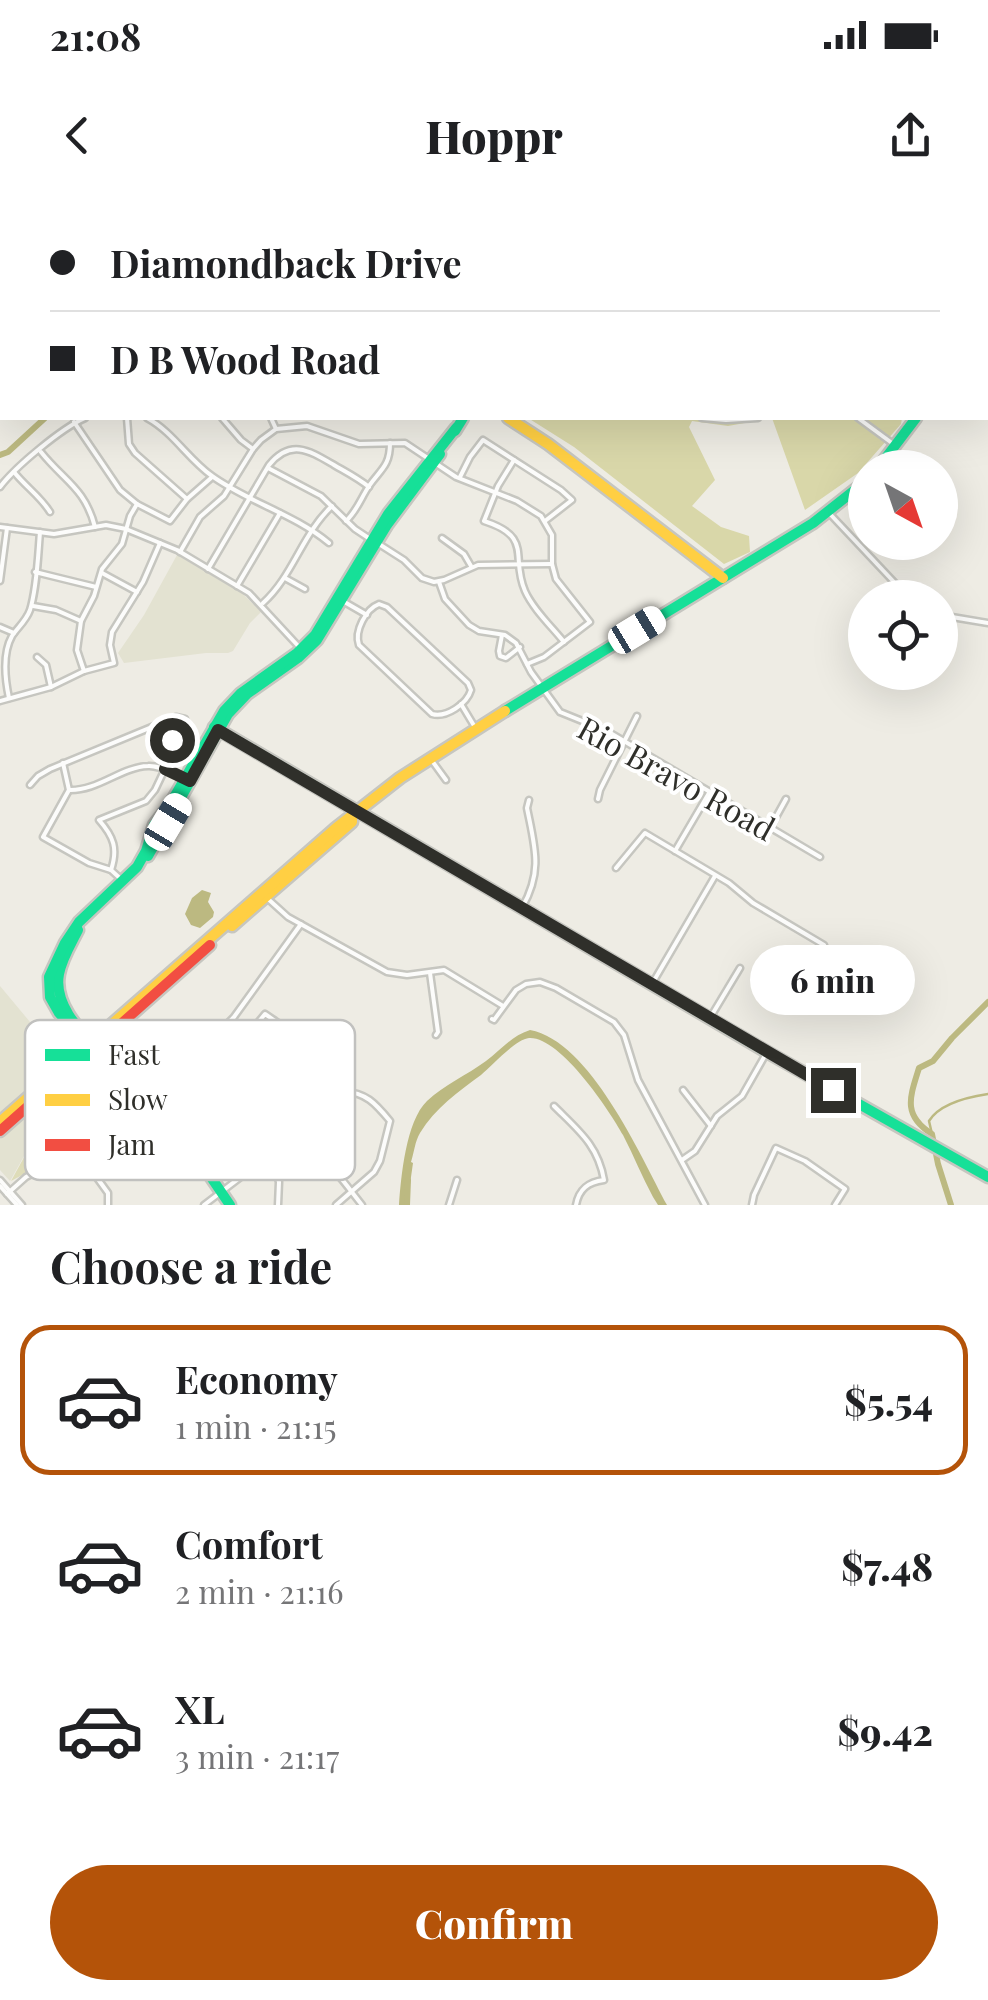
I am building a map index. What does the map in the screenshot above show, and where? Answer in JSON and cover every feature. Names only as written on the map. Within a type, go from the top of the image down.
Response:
[{"type":"main road","points":[[511,420],[723,578]]},
{"type":"main road","points":[[893,450],[915,420]]},
{"type":"main road","points":[[70,1020],[56,985],[68,944],[83,924],[140,870],[216,729],[240,700],[323,632],[374,541],[459,423]]},
{"type":"main road","points":[[121,1020],[336,828],[430,758],[829,513],[848,497]]},
{"type":"main road","points":[[706,567],[711,580],[707,588]]},
{"type":"main road","points":[[216,729],[356,814],[988,1177]]},
{"type":"main road","points":[[122,1020],[266,898],[352,822],[356,814]]},
{"type":"main road","points":[[266,898],[277,880]]},
{"type":"main road","points":[[239,920],[249,904]]},
{"type":"main road","points":[[0,1122],[25,1101]]},
{"type":"main road","points":[[0,1130],[25,1107]]},
{"type":"main road","points":[[213,1180],[230,1205]]},
{"type":"street","points":[[0,487],[80,420]]},
{"type":"street","points":[[127,420],[128,444],[135,454],[188,498]]},
{"type":"street","points":[[150,420],[212,476],[329,543]]},
{"type":"street","points":[[224,420],[253,449]]},
{"type":"street","points":[[272,420],[276,430]]},
{"type":"street","points":[[864,420],[896,446]]},
{"type":"street","points":[[74,422],[120,490],[170,521],[212,476]]},
{"type":"street","points":[[180,552],[200,518],[224,496],[253,449],[276,430],[307,426],[358,444],[390,442],[412,446],[459,478],[518,501],[545,520],[552,535],[552,564],[558,582],[590,622],[527,664]]},
{"type":"street","points":[[459,478],[483,440],[572,500],[545,520]]},
{"type":"street","points":[[346,521],[388,463],[390,442]]},
{"type":"street","points":[[208,568],[268,468],[283,452],[302,449],[314,453],[368,487]]},
{"type":"street","points":[[40,450],[90,506],[95,527]]},
{"type":"street","points":[[514,460],[484,521],[513,538],[520,551],[521,578],[527,595],[564,642]]},
{"type":"street","points":[[268,468],[318,494],[346,521],[400,557],[424,579],[440,582],[471,566],[552,564]]},
{"type":"street","points":[[14,472],[50,512]]},
{"type":"street","points":[[84,672],[77,650],[81,620],[92,602],[100,572],[119,549],[137,504]]},
{"type":"street","points":[[261,604],[276,591],[311,531],[332,506]]},
{"type":"street","points":[[829,513],[892,580]]},
{"type":"street","points":[[238,586],[280,514]]},
{"type":"street","points":[[0,581],[3,528],[62,534],[106,526],[126,529],[180,552],[238,586],[261,604],[303,651]]},
{"type":"street","points":[[9,698],[3,658],[32,605],[40,532]]},
{"type":"street","points":[[442,538],[464,554],[471,566]]},
{"type":"street","points":[[0,701],[51,688],[114,663],[112,632],[137,592],[160,543]]},
{"type":"street","points":[[35,572],[96,587]]},
{"type":"street","points":[[100,572],[137,592]]},
{"type":"street","points":[[284,578],[305,589]]},
{"type":"street","points":[[440,582],[444,599],[469,625],[502,634],[520,647],[507,657],[500,656],[502,634]]},
{"type":"street","points":[[340,599],[367,615]]},
{"type":"street","points":[[376,604],[387,606],[471,687],[470,695],[461,704],[442,715],[430,713],[359,645],[357,633],[376,604]]},
{"type":"street","points":[[32,605],[81,620]]},
{"type":"street","points":[[958,618],[988,623]]},
{"type":"street","points":[[0,627],[14,633]]},
{"type":"street","name":"Rio Bravo Road","points":[[520,647],[552,704],[562,714],[602,728],[820,857]]},
{"type":"street","points":[[38,658],[46,665],[51,688]]},
{"type":"street","points":[[461,704],[476,729]]},
{"type":"street","points":[[598,799],[638,716]]},
{"type":"street","points":[[30,785],[44,772],[63,763],[176,717],[185,718]]},
{"type":"street","points":[[111,870],[114,840],[99,820],[146,801],[156,790],[173,747],[165,722]]},
{"type":"street","points":[[430,758],[446,780]]},
{"type":"street","points":[[63,763],[69,790],[43,837],[90,864],[111,870],[125,883]]},
{"type":"street","points":[[69,790],[84,790],[141,766],[165,769],[188,779]]},
{"type":"street","points":[[675,851],[710,793]]},
{"type":"street","points":[[770,828],[786,799]]},
{"type":"street","points":[[522,908],[536,870],[529,800]]},
{"type":"street","points":[[616,868],[645,833],[824,945]]},
{"type":"street","points":[[652,984],[715,876]]},
{"type":"street","points":[[266,898],[282,913],[387,972],[439,970],[503,1006]]},
{"type":"street","points":[[231,1020],[301,924]]},
{"type":"street","points":[[710,1018],[740,968]]},
{"type":"street","points":[[430,973],[436,1035]]},
{"type":"street","points":[[492,1019],[512,993],[540,982],[616,1024],[624,1035],[638,1080],[705,1205]]},
{"type":"street","points":[[681,1161],[696,1152],[720,1114],[742,1096],[767,1052]]},
{"type":"street","points":[[683,1090],[711,1126]]},
{"type":"street","points":[[336,1205],[374,1172],[390,1122],[355,1092]]},
{"type":"street","points":[[554,1106],[591,1144],[602,1166],[604,1180],[586,1186],[576,1205]]},
{"type":"street","points":[[752,1205],[776,1148],[801,1159],[845,1189],[835,1205]]},
{"type":"street","points":[[9,1193],[25,1178]]},
{"type":"street","points":[[98,1180],[108,1194],[108,1205]]},
{"type":"street","points":[[204,1205],[237,1180]]},
{"type":"street","points":[[278,1180],[278,1205]]},
{"type":"street","points":[[342,1180],[362,1205]]},
{"type":"street","points":[[449,1205],[457,1180]]},
{"type":"street","points":[[0,1183],[20,1205]]},
{"type":"shaded area","points":[[531,420],[761,420],[728,426],[692,421],[689,427],[715,480],[692,506],[721,527],[749,536],[750,552],[724,564],[574,447]]},
{"type":"shaded area","points":[[773,420],[902,420],[878,450],[848,450],[848,480],[805,510]]},
{"type":"shaded area","points":[[177,555],[243,594],[261,612],[228,653],[124,663],[118,653]]},
{"type":"shaded area","points":[[202,890],[211,893],[208,902],[214,912],[200,928],[191,925],[185,914],[192,898]]},
{"type":"shaded area","points":[[0,986],[28,1020],[25,1020],[25,1094],[0,1116]]},
{"type":"shaded area","points":[[530,1030],[552,1039],[593,1077],[628,1131],[667,1205],[658,1205],[616,1124],[583,1077],[555,1049],[529,1038],[511,1048],[426,1124],[411,1162],[407,1205],[399,1205],[406,1150],[420,1110],[441,1090]]},
{"type":"shaded area","points":[[25,1116],[25,1154],[10,1181],[0,1170],[0,1139]]},
{"type":"shaded area","points":[[25,1156],[25,1174],[11,1181]]},
{"type":"waterway","points":[[0,455],[43,420]]},
{"type":"waterway","points":[[951,1205],[932,1134],[916,1120],[911,1097],[919,1068],[933,1061],[988,1002]]},
{"type":"waterway","points":[[932,1134],[929,1121],[940,1110],[963,1099],[988,1094]]},
{"type":"waterway","points":[[407,1205],[408,1180]]},
{"type":"traffic: fast","points":[[455,431],[462,420]]},
{"type":"traffic: fast","points":[[892,450],[914,420]]},
{"type":"traffic: fast","points":[[65,1020],[50,997],[49,977],[65,943],[79,922],[137,867],[154,825],[224,711],[315,635],[388,514],[456,428]]},
{"type":"traffic: fast","points":[[148,856],[228,714],[247,694],[317,640],[387,525],[440,454]]},
{"type":"traffic: fast","points":[[505,711],[813,523],[848,495]]},
{"type":"traffic: fast","points":[[214,727],[767,1052],[988,1177]]},
{"type":"traffic: fast","points":[[73,1020],[58,988],[64,957],[78,930]]},
{"type":"traffic: fast","points":[[213,1180],[230,1205]]},
{"type":"traffic: slow","points":[[511,420],[723,578]]},
{"type":"traffic: slow","points":[[117,1020],[336,828],[400,778],[505,711]]},
{"type":"traffic: slow","points":[[232,926],[352,822],[352,817]]},
{"type":"traffic: slow","points":[[0,1122],[25,1100]]},
{"type":"traffic: jam","points":[[125,1020],[210,945]]},
{"type":"traffic: jam","points":[[0,1131],[25,1109]]},
{"type":"route","points":[[172,740],[172,754],[165,769],[190,781],[218,730],[833,1090]]}]
